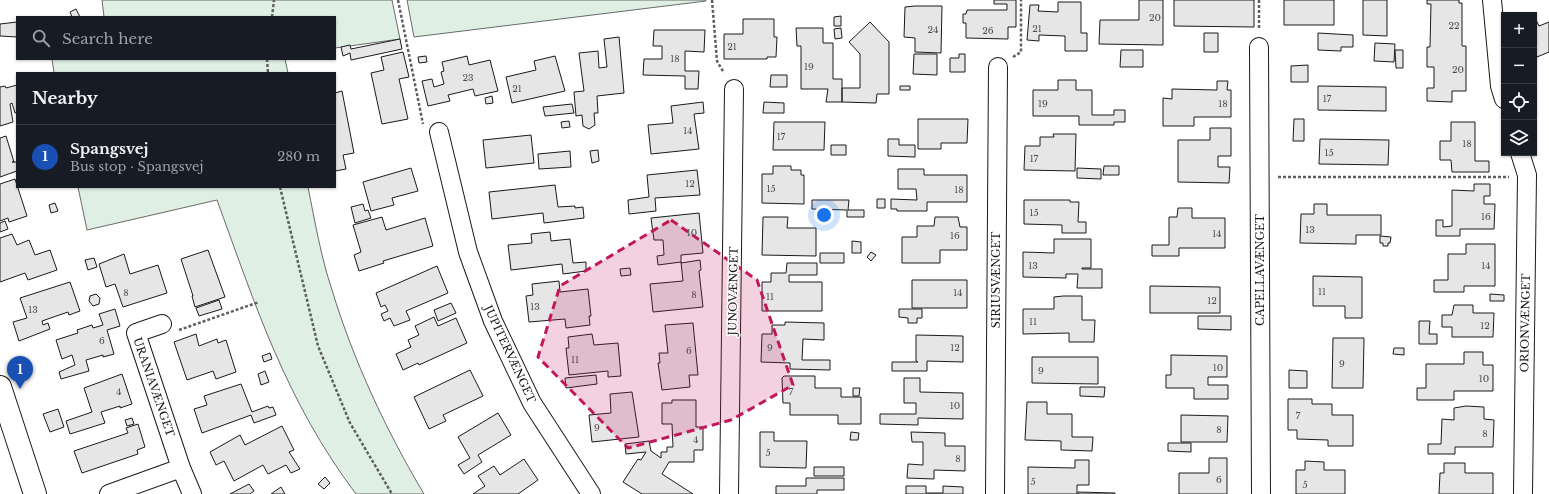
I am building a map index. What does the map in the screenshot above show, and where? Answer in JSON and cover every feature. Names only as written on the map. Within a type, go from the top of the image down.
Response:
[{"type":"street","points":[[1492,0],[1501,89]]},
{"type":"street","name":"CAPELLAVÆNGET","points":[[1259,47],[1261,494]]},
{"type":"street","name":"SIRIUSVÆNGET","points":[[995,494],[998,67]]},
{"type":"street","name":"JUNOVÆNGET","points":[[729,494],[734,88]]},
{"type":"street","name":"JUPITERVÆNGET","points":[[439,132],[468,252],[492,321],[532,403],[592,494]]},
{"type":"street","name":"ORIONVÆNGET","points":[[1521,156],[1527,175],[1524,494]]},
{"type":"street","name":"URANIAVÆNGET","points":[[162,324],[136,333],[181,468],[192,494]]},
{"type":"street","points":[[0,387],[35,494]]},
{"type":"street","points":[[109,494],[181,468]]},
{"type":"path","points":[[272,16],[274,0]]},
{"type":"path","points":[[398,0],[424,128],[439,132]]},
{"type":"path","points":[[712,0],[717,61],[734,88]]},
{"type":"path","points":[[998,67],[1021,52],[1020,0]]},
{"type":"path","points":[[1259,0],[1259,47]]},
{"type":"path","points":[[267,60],[268,72]]},
{"type":"path","points":[[1260,177],[1499,178],[1527,175]]},
{"type":"path","points":[[280,188],[318,346],[350,423],[392,494]]},
{"type":"path","points":[[162,324],[178,330],[259,302]]},
{"type":"highlighted area","points":[[671,220],[757,280],[793,385],[731,420],[628,448],[538,357],[560,286]]},
{"type":"green space","points":[[102,0],[392,0],[400,39],[336,48],[336,16],[104,16]]},
{"type":"green space","points":[[407,0],[706,0],[706,1],[414,37]]},
{"type":"green space","points":[[52,60],[285,60],[288,72],[54,72]]},
{"type":"green space","points":[[78,188],[308,188],[318,239],[328,278],[350,343],[384,420],[424,494],[356,494],[310,424],[292,388],[260,316],[217,200],[87,230]]},
{"type":"building","points":[[994,0],[1016,0],[1016,27],[1008,27],[1008,39],[966,38],[966,23],[963,23],[963,14],[966,14],[967,10],[1007,10],[1007,4],[994,4]]},
{"type":"building","points":[[1139,0],[1163,0],[1163,45],[1099,44],[1100,20],[1139,20]]},
{"type":"building","points":[[1174,0],[1254,0],[1254,27],[1174,26]]},
{"type":"building","points":[[1284,0],[1334,0],[1334,25],[1284,25]]},
{"type":"building","points":[[1363,0],[1387,0],[1387,36],[1363,35]]},
{"type":"building","points":[[1427,0],[1459,0],[1459,3],[1462,3],[1462,46],[1466,46],[1466,91],[1452,91],[1452,102],[1427,101],[1427,88],[1434,88],[1434,67],[1427,67],[1427,47],[1430,47],[1431,4],[1427,4]]},
{"type":"building","points":[[1058,2],[1081,2],[1081,33],[1087,33],[1087,51],[1065,51],[1065,36],[1039,35],[1039,41],[1027,40],[1030,5],[1039,5],[1038,11],[1058,12]]},
{"type":"building","points":[[942,6],[941,53],[915,52],[915,38],[904,37],[905,7]]},
{"type":"building","points":[[76,9],[80,16],[72,16],[70,12]]},
{"type":"building","points":[[841,16],[841,26],[834,26],[834,17]]},
{"type":"building","points":[[743,19],[774,19],[774,37],[777,37],[776,57],[767,57],[767,59],[724,59],[724,34],[743,34]]},
{"type":"building","points":[[16,22],[16,37],[0,36],[0,24]]},
{"type":"building","points":[[870,22],[889,42],[889,94],[877,94],[876,103],[842,102],[842,88],[860,88],[860,54],[849,42]]},
{"type":"building","points":[[1537,22],[1539,26],[1549,22],[1549,52],[1537,57]]},
{"type":"building","points":[[796,28],[823,28],[823,43],[833,43],[833,79],[842,79],[842,102],[826,102],[828,89],[801,89],[801,46],[797,46]]},
{"type":"building","points":[[841,28],[842,38],[835,39],[834,29]]},
{"type":"building","points":[[654,30],[705,30],[704,52],[685,51],[685,71],[699,71],[698,89],[685,89],[685,76],[643,75],[644,59],[662,59],[662,46],[653,46]]},
{"type":"building","points":[[1204,33],[1218,33],[1218,52],[1204,52]]},
{"type":"building","points":[[1318,33],[1353,35],[1353,47],[1341,47],[1341,51],[1318,50]]},
{"type":"building","points":[[619,37],[624,93],[597,96],[598,113],[594,113],[595,125],[589,129],[583,126],[582,115],[576,116],[574,92],[584,91],[579,53],[598,51],[599,68],[607,67],[604,39]]},
{"type":"building","points":[[400,39],[402,49],[351,60],[350,53],[343,56],[341,47],[350,45],[351,49]]},
{"type":"building","points":[[1375,43],[1395,44],[1394,62],[1374,61]]},
{"type":"building","points":[[1121,50],[1143,50],[1143,67],[1120,67]]},
{"type":"building","points":[[1395,50],[1403,50],[1403,68],[1396,68]]},
{"type":"building","points":[[403,52],[409,77],[399,79],[408,119],[382,124],[371,73],[384,70],[381,57]]},
{"type":"building","points":[[914,54],[937,54],[937,75],[913,74]]},
{"type":"building","points":[[959,54],[965,54],[965,72],[950,72],[950,58],[959,58]]},
{"type":"building","points":[[426,56],[427,62],[419,63],[418,57]]},
{"type":"building","points":[[467,56],[469,65],[490,60],[498,91],[475,96],[473,89],[448,95],[450,101],[428,106],[422,81],[432,79],[434,87],[444,84],[441,72],[444,71],[442,62]]},
{"type":"building","points":[[555,56],[565,91],[512,103],[506,77],[536,70],[534,61]]},
{"type":"building","points":[[1308,65],[1308,82],[1291,82],[1291,66]]},
{"type":"building","points":[[771,75],[787,75],[787,87],[770,87]]},
{"type":"building","points":[[1058,80],[1076,80],[1076,90],[1092,90],[1092,115],[1114,115],[1114,110],[1125,110],[1125,122],[1114,122],[1114,125],[1079,125],[1079,116],[1033,116],[1033,90],[1058,90]]},
{"type":"building","points":[[1217,81],[1228,81],[1227,90],[1231,90],[1231,117],[1194,117],[1194,126],[1163,126],[1163,98],[1172,99],[1172,89],[1217,90]]},
{"type":"building","points":[[16,85],[16,112],[12,103],[10,104],[13,122],[0,126],[0,87],[5,86],[6,88]]},
{"type":"building","points":[[900,86],[910,86],[910,90],[900,90]]},
{"type":"building","points":[[1318,86],[1386,87],[1386,111],[1318,110]]},
{"type":"building","points":[[342,91],[354,153],[343,155],[346,169],[336,171],[336,93]]},
{"type":"building","points":[[492,96],[493,103],[486,104],[485,98]]},
{"type":"building","points":[[703,102],[704,113],[694,114],[699,149],[651,154],[648,125],[673,123],[671,106]]},
{"type":"building","points":[[764,102],[784,103],[784,113],[763,113]]},
{"type":"building","points":[[572,104],[574,113],[545,116],[543,107]]},
{"type":"building","points":[[918,119],[968,119],[967,143],[941,143],[941,149],[918,149]]},
{"type":"building","points":[[1294,119],[1304,119],[1304,141],[1293,141]]},
{"type":"building","points":[[569,121],[570,127],[562,128],[561,122]]},
{"type":"building","points":[[774,122],[825,122],[824,150],[773,150]]},
{"type":"building","points":[[1451,122],[1475,122],[1475,161],[1489,161],[1489,172],[1452,172],[1451,160],[1440,160],[1440,141],[1451,141]]},
{"type":"building","points":[[1210,128],[1231,128],[1231,156],[1218,156],[1218,167],[1230,167],[1229,183],[1178,182],[1178,140],[1210,140]]},
{"type":"building","points":[[1053,134],[1076,134],[1075,171],[1024,170],[1025,146],[1040,146],[1040,137],[1054,137]]},
{"type":"building","points":[[531,135],[534,163],[486,168],[483,140]]},
{"type":"building","points":[[6,136],[14,162],[16,162],[16,171],[0,177],[0,138]]},
{"type":"building","points":[[888,139],[899,139],[899,145],[915,145],[915,157],[888,156]]},
{"type":"building","points":[[1320,139],[1389,140],[1388,165],[1319,164]]},
{"type":"building","points":[[831,145],[846,145],[846,155],[831,155]]},
{"type":"building","points":[[598,150],[599,161],[592,163],[590,151]]},
{"type":"building","points":[[570,151],[571,167],[539,169],[538,154]]},
{"type":"building","points":[[773,166],[791,166],[791,170],[801,170],[801,175],[804,175],[804,204],[762,203],[762,174],[773,174]]},
{"type":"building","points":[[1104,166],[1119,166],[1119,175],[1103,175]]},
{"type":"building","points":[[411,168],[418,191],[392,198],[394,205],[371,211],[363,182]]},
{"type":"building","points":[[1077,168],[1101,169],[1101,179],[1077,178]]},
{"type":"building","points":[[898,169],[924,169],[924,175],[967,175],[967,202],[927,202],[927,211],[897,211],[897,209],[891,209],[891,199],[917,200],[916,189],[898,189]]},
{"type":"building","points":[[697,170],[700,195],[655,198],[656,211],[629,214],[628,200],[649,197],[647,175]]},
{"type":"building","points":[[15,179],[16,188],[18,188],[27,216],[9,222],[8,218],[0,221],[0,184]]},
{"type":"building","points":[[1474,184],[1490,184],[1490,196],[1484,196],[1484,204],[1495,204],[1494,229],[1460,229],[1460,236],[1436,236],[1436,220],[1443,220],[1443,227],[1452,226],[1452,190],[1474,191]]},
{"type":"building","points":[[555,185],[558,207],[583,207],[584,218],[544,223],[543,213],[492,219],[489,192]]},
{"type":"building","points":[[877,199],[885,199],[885,208],[877,208]]},
{"type":"building","points":[[812,200],[849,200],[848,210],[864,210],[864,217],[847,217],[847,210],[812,209]]},
{"type":"building","points":[[1024,200],[1070,200],[1070,202],[1079,202],[1078,222],[1086,222],[1086,233],[1062,233],[1062,225],[1024,224]]},
{"type":"building","points":[[55,203],[58,211],[51,213],[49,205]]},
{"type":"building","points":[[363,204],[365,211],[368,210],[371,218],[355,223],[351,207]]},
{"type":"building","points":[[1314,204],[1327,204],[1327,215],[1381,215],[1381,235],[1356,235],[1356,244],[1300,243],[1301,214],[1314,214]]},
{"type":"building","points":[[1178,208],[1192,208],[1192,218],[1225,218],[1225,248],[1179,248],[1179,256],[1152,256],[1152,245],[1169,245],[1169,217],[1177,217]]},
{"type":"building","points":[[699,213],[703,253],[681,255],[681,262],[658,265],[657,256],[664,255],[663,240],[654,240],[651,218]]},
{"type":"building","points":[[382,217],[386,230],[425,218],[433,246],[383,261],[384,263],[359,271],[354,255],[361,252],[353,225]]},
{"type":"building","points":[[763,217],[788,217],[787,228],[816,228],[816,256],[762,255]]},
{"type":"building","points":[[935,217],[958,217],[960,227],[967,227],[967,250],[940,250],[940,263],[902,263],[902,237],[917,237],[917,226],[934,226]]},
{"type":"building","points":[[5,221],[8,229],[0,232],[0,223]]},
{"type":"building","points":[[550,232],[551,241],[570,239],[573,263],[586,262],[586,271],[563,274],[562,264],[511,270],[508,245],[532,243],[531,234]]},
{"type":"building","points":[[12,234],[17,245],[29,240],[35,255],[50,250],[57,270],[28,280],[25,273],[0,282],[0,238]]},
{"type":"building","points":[[1380,236],[1391,237],[1388,246],[1383,246],[1383,243],[1380,243]]},
{"type":"building","points":[[1054,239],[1091,239],[1091,268],[1082,269],[1102,269],[1102,288],[1077,288],[1078,274],[1066,274],[1066,278],[1023,277],[1023,252],[1054,253]]},
{"type":"building","points":[[852,241],[861,242],[861,253],[852,253]]},
{"type":"building","points":[[1466,244],[1495,244],[1495,286],[1464,286],[1464,292],[1434,292],[1434,280],[1448,280],[1448,254],[1466,254]]},
{"type":"building","points":[[208,250],[225,297],[195,307],[181,259]]},
{"type":"building","points":[[871,252],[876,255],[871,261],[867,257]]},
{"type":"building","points":[[820,253],[844,253],[844,263],[820,263]]},
{"type":"building","points":[[124,254],[130,274],[158,265],[167,293],[123,307],[115,284],[106,287],[99,264]]},
{"type":"building","points":[[94,258],[97,267],[88,270],[85,260]]},
{"type":"building","points":[[700,260],[701,270],[699,271],[703,307],[653,312],[650,284],[683,281],[681,263]]},
{"type":"building","points":[[787,263],[817,263],[817,275],[789,275],[789,282],[822,282],[822,311],[762,311],[762,282],[771,282],[771,273],[786,273]]},
{"type":"building","points":[[437,266],[448,293],[406,311],[410,320],[394,326],[390,318],[384,321],[381,314],[388,311],[385,305],[381,307],[376,293]]},
{"type":"building","points":[[630,268],[631,275],[621,276],[620,269]]},
{"type":"building","points":[[1313,276],[1362,277],[1362,318],[1345,318],[1345,306],[1313,306]]},
{"type":"building","points":[[912,280],[967,280],[967,308],[912,308]]},
{"type":"building","points":[[559,281],[560,292],[588,289],[591,316],[589,316],[590,325],[566,328],[565,319],[529,322],[526,296],[533,295],[532,284]]},
{"type":"building","points":[[70,282],[80,311],[69,315],[68,312],[42,321],[43,325],[48,323],[50,329],[19,341],[13,322],[27,318],[20,298]]},
{"type":"building","points":[[1150,286],[1220,287],[1220,313],[1150,313]]},
{"type":"building","points":[[96,294],[100,298],[99,304],[93,306],[89,301],[90,296]]},
{"type":"building","points":[[1490,294],[1504,295],[1504,301],[1490,301]]},
{"type":"building","points":[[1082,296],[1082,320],[1095,320],[1094,342],[1069,342],[1069,333],[1023,334],[1023,309],[1054,309],[1054,297]]},
{"type":"building","points":[[219,300],[222,309],[199,316],[196,308]]},
{"type":"building","points":[[451,303],[456,313],[438,321],[434,310]]},
{"type":"building","points":[[1454,305],[1473,305],[1473,313],[1494,313],[1493,337],[1452,337],[1452,327],[1442,327],[1442,315],[1452,315]]},
{"type":"building","points":[[115,309],[120,326],[107,330],[114,354],[103,357],[103,355],[86,360],[89,371],[61,379],[59,372],[75,365],[72,355],[62,359],[56,340],[78,333],[77,330],[92,325],[93,328],[103,325],[99,314]]},
{"type":"building","points":[[899,309],[922,309],[922,318],[917,318],[917,323],[908,323],[908,318],[899,317]]},
{"type":"building","points":[[1198,316],[1231,316],[1231,330],[1198,329]]},
{"type":"building","points":[[434,317],[438,326],[456,318],[467,343],[419,365],[418,363],[403,370],[396,354],[411,347],[408,340],[419,335],[415,326]]},
{"type":"building","points":[[1419,321],[1430,321],[1429,334],[1437,334],[1437,344],[1419,344]]},
{"type":"building","points":[[785,322],[824,323],[824,340],[803,339],[802,360],[830,360],[830,370],[790,369],[790,363],[761,362],[762,334],[772,334],[772,325],[785,325]]},
{"type":"building","points":[[693,323],[698,375],[689,375],[690,387],[662,390],[658,363],[660,363],[659,353],[668,353],[665,325]]},
{"type":"building","points":[[196,334],[199,346],[217,339],[218,343],[226,340],[236,372],[216,379],[213,371],[187,380],[174,342]]},
{"type":"building","points":[[592,334],[594,345],[618,343],[621,376],[608,377],[608,371],[569,375],[566,348],[569,348],[568,337]]},
{"type":"building","points":[[916,335],[963,336],[963,362],[927,361],[927,371],[892,371],[892,362],[918,362],[916,361]]},
{"type":"building","points":[[1333,338],[1364,338],[1363,388],[1332,388]]},
{"type":"building","points":[[1394,348],[1404,348],[1404,355],[1393,354]]},
{"type":"building","points":[[1464,352],[1483,352],[1483,365],[1493,365],[1493,391],[1454,391],[1454,400],[1417,400],[1417,388],[1426,388],[1426,364],[1464,364]]},
{"type":"building","points":[[270,353],[272,359],[264,362],[262,356]]},
{"type":"building","points":[[1171,355],[1227,356],[1227,377],[1208,377],[1208,385],[1228,385],[1228,399],[1194,399],[1194,388],[1166,388],[1166,375],[1171,375]]},
{"type":"building","points":[[1032,357],[1098,357],[1098,384],[1032,383]]},
{"type":"building","points":[[470,370],[483,396],[443,415],[446,421],[429,429],[414,397]]},
{"type":"building","points":[[1289,370],[1307,371],[1307,388],[1289,388]]},
{"type":"building","points":[[265,371],[269,382],[261,385],[258,374]]},
{"type":"building","points":[[122,374],[132,404],[101,412],[105,423],[70,434],[66,421],[92,412],[84,388]]},
{"type":"building","points":[[596,375],[597,384],[566,388],[565,378]]},
{"type":"building","points":[[784,376],[815,376],[815,388],[841,388],[841,397],[861,397],[861,424],[838,424],[838,415],[790,415],[790,403],[783,403],[782,378]]},
{"type":"building","points":[[904,378],[920,378],[920,392],[963,393],[963,419],[918,418],[918,425],[880,424],[880,414],[916,414],[916,403],[904,403]]},
{"type":"building","points":[[241,384],[252,412],[268,406],[269,408],[273,407],[276,415],[254,423],[251,415],[202,433],[194,409],[207,405],[204,396]]},
{"type":"building","points":[[1080,387],[1105,387],[1104,397],[1080,396]]},
{"type":"building","points":[[853,388],[860,388],[859,396],[853,396]]},
{"type":"building","points":[[632,392],[639,437],[592,442],[589,415],[611,413],[610,394]]},
{"type":"building","points":[[1288,399],[1312,399],[1312,404],[1332,404],[1332,415],[1353,415],[1353,446],[1328,446],[1328,440],[1297,439],[1297,430],[1288,430]]},
{"type":"building","points":[[672,400],[696,400],[696,427],[703,427],[703,450],[694,450],[694,462],[669,462],[662,474],[693,494],[642,494],[623,482],[638,459],[641,460],[646,452],[626,454],[625,444],[649,441],[651,451],[661,458],[661,452],[667,452],[667,447],[673,447],[672,424],[662,424],[662,403],[672,403]]},
{"type":"building","points":[[1027,402],[1047,402],[1047,414],[1072,414],[1072,437],[1093,437],[1092,451],[1061,450],[1061,441],[1025,440]]},
{"type":"building","points":[[1466,406],[1484,407],[1484,419],[1494,420],[1493,447],[1455,447],[1455,454],[1428,454],[1428,444],[1441,444],[1442,419],[1454,420],[1454,408]]},
{"type":"building","points":[[58,409],[64,427],[50,432],[43,414]]},
{"type":"building","points":[[498,413],[511,435],[478,455],[482,462],[464,474],[458,465],[470,458],[458,437]]},
{"type":"building","points":[[1181,415],[1228,416],[1227,442],[1181,442]]},
{"type":"building","points":[[132,418],[134,424],[127,426],[125,420]]},
{"type":"building","points":[[138,424],[145,447],[137,450],[138,454],[82,473],[74,451],[128,433],[126,428]]},
{"type":"building","points":[[282,426],[294,450],[289,452],[300,469],[291,473],[286,465],[268,474],[263,465],[234,481],[224,461],[216,465],[210,452],[240,435],[245,445]]},
{"type":"building","points":[[760,432],[774,432],[774,441],[807,441],[806,468],[760,467]]},
{"type":"building","points":[[851,432],[859,433],[858,440],[850,440]]},
{"type":"building","points":[[911,432],[945,433],[945,446],[965,446],[965,471],[934,470],[934,479],[907,478],[908,464],[923,465],[923,442],[912,442]]},
{"type":"building","points":[[1168,443],[1191,443],[1191,452],[1168,451]]},
{"type":"building","points":[[1209,458],[1227,458],[1227,494],[1179,494],[1179,473],[1209,473]]},
{"type":"building","points":[[524,459],[538,480],[518,494],[473,494],[485,486],[478,476],[494,466],[500,475]]},
{"type":"building","points":[[1075,460],[1089,460],[1089,485],[1077,485],[1077,494],[1028,494],[1028,467],[1075,468]]},
{"type":"building","points":[[1305,461],[1324,462],[1324,470],[1345,470],[1345,494],[1296,494],[1296,470],[1305,470]]},
{"type":"building","points":[[1444,463],[1465,463],[1465,473],[1493,473],[1493,494],[1439,494],[1440,473],[1444,473]]},
{"type":"building","points":[[814,467],[844,467],[844,476],[814,476]]},
{"type":"building","points":[[325,477],[330,483],[324,489],[318,484]]},
{"type":"building","points":[[806,478],[844,478],[844,490],[817,490],[817,494],[776,494],[776,486],[806,486]]},
{"type":"building","points":[[249,484],[254,491],[250,494],[230,494]]},
{"type":"building","points":[[906,486],[926,486],[926,493],[943,493],[943,486],[963,487],[963,494],[906,494]]},
{"type":"building","points":[[281,487],[285,494],[271,494]]},
{"type":"building","points":[[1078,492],[1115,493],[1115,494],[1078,494]]},
{"type":"place","name":"Spangsvej","points":[[20,389]]}]
